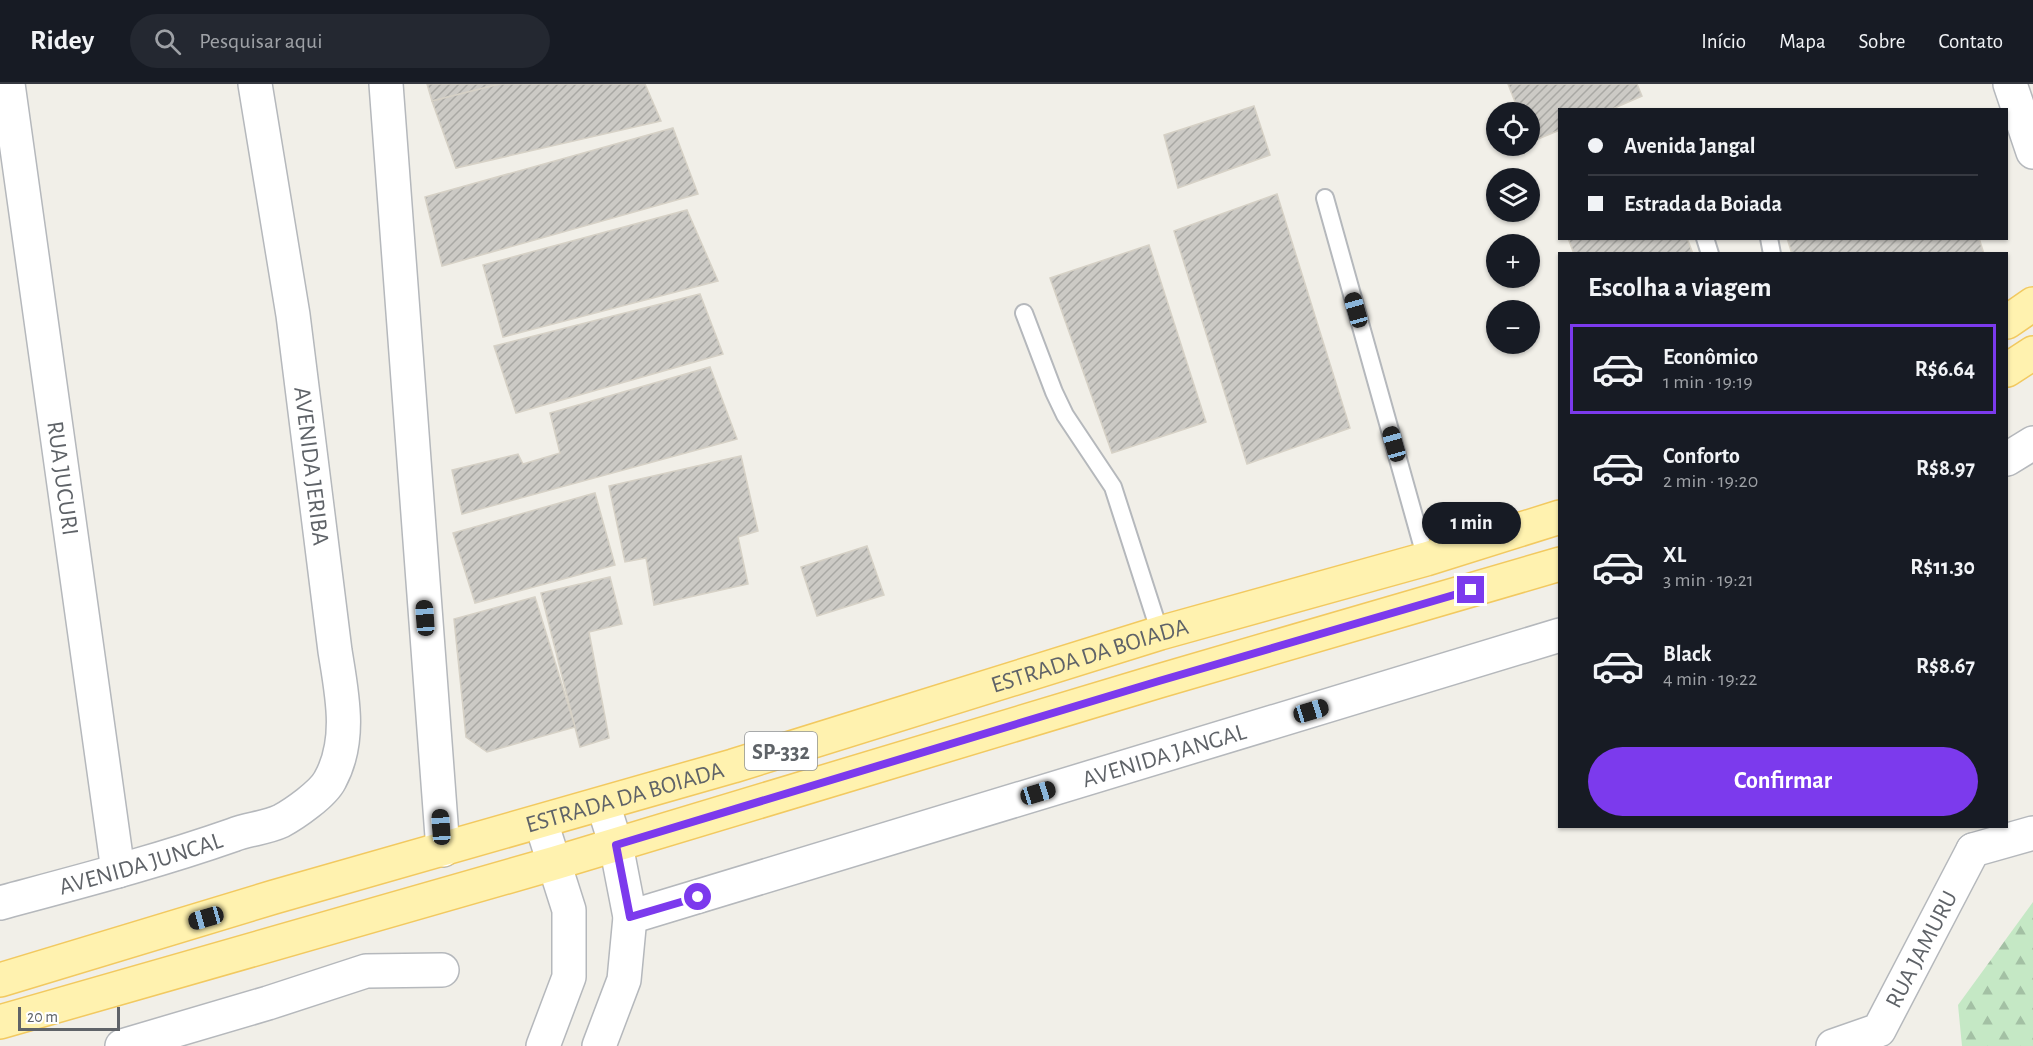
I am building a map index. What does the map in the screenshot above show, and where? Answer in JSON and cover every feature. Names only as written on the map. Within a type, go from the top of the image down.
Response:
[{"type":"main road","points":[[2008,321],[2033,304]]},
{"type":"main road","points":[[2008,369],[2033,353]]},
{"type":"main road","name":"ESTRADA DA BOIADA","points":[[0,980],[274,897],[744,763],[1160,633],[1426,559],[1558,519]]},
{"type":"main road","name":"ESTRADA DA BOIADA","points":[[0,1022],[555,863],[1159,681],[1558,565]]},
{"type":"street","name":"RUA JUCURI","points":[[8,84],[118,871]]},
{"type":"street","name":"AVENIDA JERIBA","points":[[255,84],[293,315],[333,639],[343,702],[343,745],[329,782],[301,809],[279,822]]},
{"type":"street","points":[[386,84],[443,850]]},
{"type":"street","points":[[2010,84],[2033,152]]},
{"type":"street","points":[[2008,458],[2033,443]]},
{"type":"street","name":"AVENIDA JANGAL","points":[[630,917],[1558,636]]},
{"type":"street","points":[[598,1046],[624,980],[630,917],[616,845],[603,804]]},
{"type":"street","name":"AVENIDA JUNCAL","points":[[0,903],[118,871],[279,822]]},
{"type":"street","points":[[541,822],[569,910],[569,978],[543,1046]]},
{"type":"street","points":[[1967,838],[2033,833]]},
{"type":"street","name":"RUA JAMURU","points":[[1833,1046],[1882,1038],[1967,838]]},
{"type":"street","points":[[122,1046],[366,971],[442,970]]},
{"type":"lane","points":[[1325,198],[1426,559]]},
{"type":"lane","points":[[1024,313],[1065,416],[1113,487],[1160,633]]},
{"type":"green space","points":[[2033,902],[2033,1046],[1962,1046],[1958,1005]]},
{"type":"building","points":[[427,84],[500,84],[432,101]]},
{"type":"building","points":[[500,84],[645,84],[661,121],[456,168],[432,101]]},
{"type":"building","points":[[1508,84],[1637,84],[1642,96],[1615,108],[1558,108],[1558,131],[1540,138],[1540,102],[1515,102]]},
{"type":"building","points":[[1254,106],[1270,155],[1178,188],[1164,135]]},
{"type":"building","points":[[673,128],[698,194],[442,266],[425,197]]},
{"type":"building","points":[[1277,194],[1350,428],[1247,464],[1174,231]]},
{"type":"building","points":[[687,210],[718,281],[503,337],[483,265]]},
{"type":"building","points":[[1569,240],[1688,240],[1692,252],[1573,252]]},
{"type":"building","points":[[1788,240],[1980,240],[1983,252],[1791,252]]},
{"type":"building","points":[[1149,245],[1206,422],[1112,453],[1050,278]]},
{"type":"building","points":[[700,294],[723,354],[516,413],[494,346]]},
{"type":"building","points":[[710,367],[737,439],[462,514],[452,470],[518,454],[523,464],[560,453],[550,413]]},
{"type":"building","points":[[741,456],[758,531],[738,537],[748,584],[654,605],[646,558],[625,562],[609,486]]},
{"type":"building","points":[[595,493],[615,565],[475,603],[453,533]]},
{"type":"building","points":[[867,546],[884,595],[817,616],[801,567]]},
{"type":"building","points":[[610,577],[622,624],[589,632],[609,738],[580,747],[541,593]]},
{"type":"building","points":[[535,597],[575,727],[487,752],[466,737],[454,619]]},
{"type":"route","points":[[698,897],[630,917],[616,845],[1159,681],[1471,590]]}]
